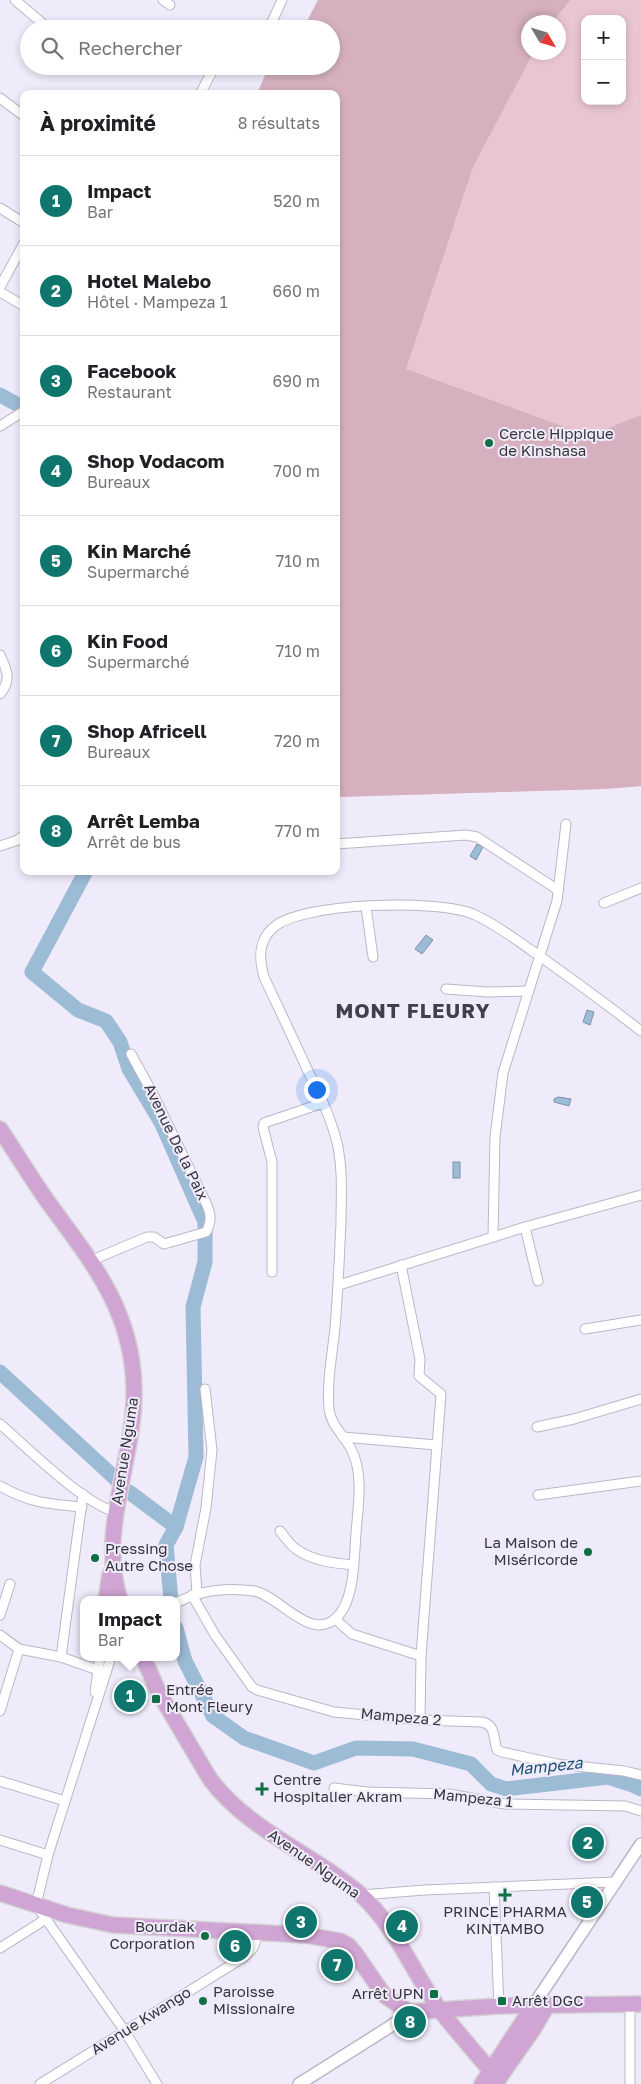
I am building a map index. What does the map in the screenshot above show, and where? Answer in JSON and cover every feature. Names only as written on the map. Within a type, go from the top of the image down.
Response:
[{"type":"main road","name":"Avenue Nguma","points":[[0,1129],[90,1261],[114,1300],[132,1355],[134,1388],[131,1423],[116,1512],[112,1560],[119,1596]]},
{"type":"main road","points":[[107,1596],[112,1560]]},
{"type":"main road","points":[[115,1582],[129,1596]]},
{"type":"main road","name":"Avenue Nguma","points":[[145,1661],[160,1693],[219,1792],[254,1822],[324,1868],[360,1895],[382,1920],[440,2009],[497,2080]]},
{"type":"main road","points":[[0,1893],[67,1915],[113,1925],[305,1935],[340,1941],[348,1945],[384,1995],[409,2012],[499,2006],[635,2004]]},
{"type":"main road","points":[[482,2084],[497,2080],[540,2006]]},
{"type":"street","points":[[15,0],[38,20]]},
{"type":"street","points":[[273,20],[282,0]]},
{"type":"street","points":[[202,90],[211,75]]},
{"type":"street","points":[[0,98],[20,113]]},
{"type":"street","points":[[0,208],[20,220]]},
{"type":"street","points":[[0,287],[20,250]]},
{"type":"street","points":[[0,292],[20,304]]},
{"type":"street","points":[[0,426],[20,414]]},
{"type":"street","points":[[0,655],[8,671],[9,679],[0,694]]},
{"type":"street","points":[[493,1237],[495,1137],[503,1073],[558,901],[566,824]]},
{"type":"street","points":[[340,844],[466,835],[478,836],[558,890]]},
{"type":"street","points":[[0,846],[20,838]]},
{"type":"street","points":[[604,903],[641,888]]},
{"type":"street","points":[[180,1602],[191,1595],[221,1590],[254,1591],[272,1599],[302,1620],[312,1624],[320,1624],[335,1620],[348,1601],[353,1565],[359,1493],[357,1465],[344,1437],[335,1427],[329,1411],[339,1285],[342,1170],[338,1145],[323,1103],[259,962],[260,953],[272,928],[282,921],[294,917],[342,908],[416,904],[455,908],[488,920],[641,1031]]},
{"type":"street","points":[[366,907],[373,957]]},
{"type":"street","points":[[446,989],[487,992],[528,991]]},
{"type":"street","name":"Avenue De la Paix","points":[[90,1261],[147,1237],[154,1237],[164,1244],[204,1233],[211,1215],[154,1096],[131,1054]]},
{"type":"street","points":[[272,1272],[272,1162],[263,1127],[264,1124],[323,1103]]},
{"type":"street","points":[[339,1285],[525,1226],[641,1195]]},
{"type":"street","points":[[525,1226],[538,1281]]},
{"type":"street","points":[[401,1265],[420,1359],[419,1376],[441,1394],[421,1656],[420,1720]]},
{"type":"street","points":[[586,1329],[641,1320]]},
{"type":"street","points":[[191,1595],[206,1508],[212,1450],[205,1389]]},
{"type":"street","points":[[537,1428],[641,1399]]},
{"type":"street","points":[[0,1424],[83,1494],[101,1506],[116,1512]]},
{"type":"street","points":[[344,1437],[436,1445]]},
{"type":"street","points":[[538,1494],[641,1481]]},
{"type":"street","points":[[0,1486],[20,1497],[44,1504],[82,1507]]},
{"type":"street","points":[[61,1658],[83,1494]]},
{"type":"street","points":[[280,1531],[295,1548],[312,1557],[324,1561],[353,1565]]},
{"type":"street","points":[[0,1615],[10,1584]]},
{"type":"street","name":"Mampeza 2","points":[[191,1595],[215,1635],[252,1687],[257,1690],[324,1710],[420,1720],[487,1723],[492,1728],[497,1750],[502,1752],[558,1764],[624,1771],[641,1775]]},
{"type":"street","points":[[335,1620],[352,1634],[421,1656]]},
{"type":"street","points":[[0,1635],[19,1649],[61,1658],[98,1670]]},
{"type":"street","points":[[0,1711],[19,1649]]},
{"type":"street","points":[[93,1712],[99,1661]]},
{"type":"street","points":[[110,1661],[48,1855],[36,1905],[124,2030],[157,2084]]},
{"type":"street","points":[[0,1781],[65,1801]]},
{"type":"street","name":"Mampeza 1","points":[[334,1788],[367,1792],[449,1794],[506,1804],[625,1806],[641,1811]]},
{"type":"street","points":[[0,1840],[48,1855]]},
{"type":"street","points":[[540,2006],[556,1971],[641,1844]]},
{"type":"street","points":[[360,1895],[425,1890],[616,1882]]},
{"type":"street","points":[[494,1887],[499,2006]]},
{"type":"street","points":[[0,1948],[46,1919]]},
{"type":"street","name":"Avenue Kwango","points":[[40,2084],[244,1957],[253,1948],[258,1934]]},
{"type":"street","points":[[630,2084],[635,2004]]},
{"type":"street","points":[[299,2084],[409,2012]]},
{"type":"shaded area","name":"Cercle Hippique de Kinshasa","points":[[318,0],[641,0],[641,786],[604,789],[340,797],[340,90],[259,90],[265,75],[340,75],[340,20],[308,20]]},
{"type":"shaded area","name":"Cercle Hippique de Kinshasa","points":[[318,0],[570,0],[558,15],[521,15],[521,60],[529,60],[473,167],[406,369],[589,436],[641,415],[641,786],[604,789],[340,797],[340,90],[259,90],[265,75],[340,75],[340,20],[308,20]]},
{"type":"water","points":[[477,844],[483,847],[476,860],[470,856]]},
{"type":"water","points":[[426,935],[433,940],[422,954],[415,949]]},
{"type":"water","points":[[587,1010],[594,1012],[590,1025],[583,1022]]},
{"type":"water","points":[[558,1097],[571,1099],[569,1106],[554,1102],[554,1099]]},
{"type":"water","points":[[453,1162],[460,1162],[460,1178],[453,1178]]},
{"type":"waterway","points":[[0,395],[20,406]]},
{"type":"waterway","points":[[84,875],[32,972],[78,1010],[106,1021],[120,1042],[129,1069],[162,1124],[205,1222],[205,1262],[193,1307],[196,1457],[176,1527],[166,1545],[171,1596]]},
{"type":"waterway","points":[[0,1372],[117,1480]]},
{"type":"waterway","points":[[129,1492],[176,1527]]},
{"type":"waterway","name":"Mampeza","points":[[180,1643],[185,1661],[213,1716],[244,1738],[314,1763],[356,1748],[413,1749],[471,1764],[491,1784],[506,1789],[608,1777],[641,1789]]},
{"type":"place","name":"Cercle Hippique de Kinshasa","points":[[489,443]]},
{"type":"place","name":"La Maison de Miséricorde","points":[[588,1552]]},
{"type":"place","name":"Pressing Autre Chose","points":[[95,1558]]},
{"type":"place","name":"Impact","points":[[130,1696]]},
{"type":"place","name":"Entrée Mont Fleury","points":[[156,1699]]},
{"type":"place","name":"Centre Hospitalier Akram","points":[[262,1789]]},
{"type":"place","name":"Hotel Malebo","points":[[588,1843]]},
{"type":"place","name":"PRINCE PHARMA KINTAMBO","points":[[505,1895]]},
{"type":"place","name":"Kin Marché","points":[[587,1902]]},
{"type":"place","name":"Facebook","points":[[301,1922]]},
{"type":"place","name":"Shop Vodacom","points":[[402,1926]]},
{"type":"place","name":"Bourdak Corporation","points":[[205,1936]]},
{"type":"place","name":"Kin Food","points":[[235,1946]]},
{"type":"place","name":"Shop Africell","points":[[337,1965]]},
{"type":"place","name":"Arrêt UPN","points":[[434,1994]]},
{"type":"place","name":"Paroisse Missionaire","points":[[203,2001]]},
{"type":"place","name":"Arrêt DGC","points":[[502,2001]]},
{"type":"place","name":"Arrêt Lemba","points":[[410,2022]]},
{"type":"district","name":"MONT FLEURY","points":[[413,1011]]}]
